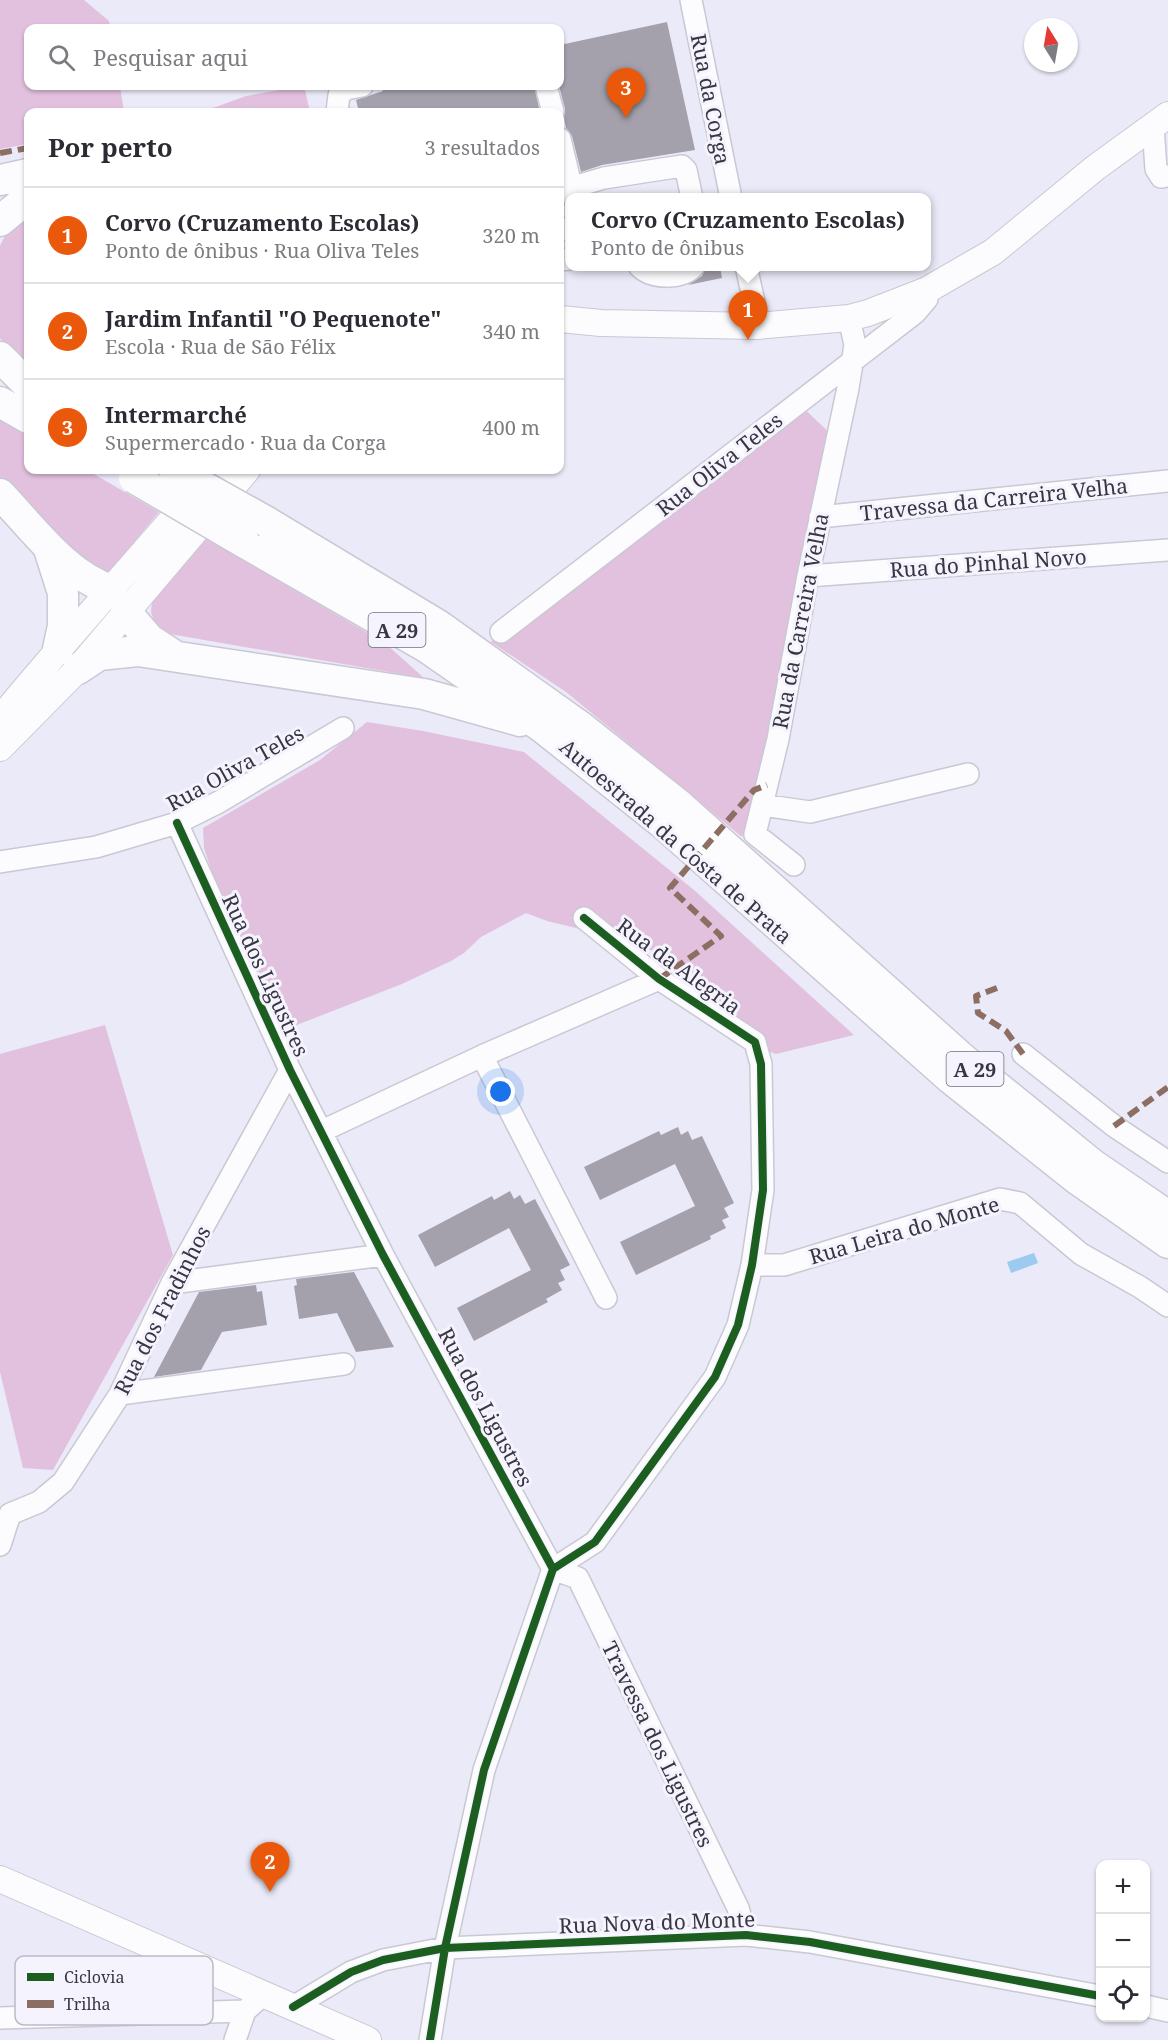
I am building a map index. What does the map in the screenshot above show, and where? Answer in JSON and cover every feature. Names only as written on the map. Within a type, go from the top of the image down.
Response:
[{"type":"highway","points":[[0,180],[24,175]]},
{"type":"highway","points":[[0,221],[24,201]]},
{"type":"highway","points":[[0,357],[24,381]]},
{"type":"highway","points":[[0,372],[24,383]]},
{"type":"highway","points":[[0,402],[24,416]]},
{"type":"highway","name":"Autoestrada da Costa de Prata","points":[[126,474],[426,647],[543,728],[661,822],[950,1078],[1077,1179],[1168,1243]]},
{"type":"highway","name":"Autoestrada da Costa de Prata","points":[[181,474],[267,522],[438,625],[581,727],[678,804],[963,1059],[1092,1164],[1168,1216]]},
{"type":"highway","points":[[0,494],[66,564],[97,586],[121,597],[149,639],[174,656]]},
{"type":"highway","points":[[47,543],[63,593],[63,626],[68,659],[138,651],[174,656],[424,694],[543,728]]},
{"type":"main road","points":[[564,319],[601,323],[757,326],[849,318],[885,307],[927,290],[993,252],[1095,168],[1160,121]]},
{"type":"main road","points":[[564,327],[601,323]]},
{"type":"main road","points":[[150,565],[212,474]]},
{"type":"main road","points":[[0,747],[68,659],[121,597],[150,565],[243,474]]},
{"type":"main road","points":[[0,719],[68,659]]},
{"type":"main road","points":[[0,1879],[158,1956]]},
{"type":"main road","points":[[213,1983],[254,2003],[293,2007],[368,2040]]},
{"type":"street","name":"Rua da Corga","points":[[691,0],[730,193]]},
{"type":"street","points":[[336,108],[339,95],[345,90]]},
{"type":"street","points":[[547,90],[552,108]]},
{"type":"street","points":[[1160,121],[1156,170],[1161,177],[1168,176]]},
{"type":"street","points":[[564,166],[568,192],[604,178],[682,166],[686,170],[691,193]]},
{"type":"street","points":[[644,271],[667,276],[690,271]]},
{"type":"street","points":[[747,271],[757,326]]},
{"type":"street","name":"Rua Oliva Teles","points":[[501,632],[915,313],[927,299],[927,290]]},
{"type":"street","name":"Rua da Carreira Velha","points":[[794,865],[756,834],[778,739],[808,576],[853,359],[855,345],[849,318]]},
{"type":"street","name":"Travessa da Carreira Velha","points":[[820,517],[1168,481]]},
{"type":"street","name":"Rua do Pinhal Novo","points":[[808,576],[1168,550]]},
{"type":"street","name":"Rua Oliva Teles","points":[[0,862],[96,847],[177,823],[219,802],[343,728]]},
{"type":"street","points":[[762,805],[810,812],[968,774]]},
{"type":"street","name":"Rua dos Ligustres","points":[[177,823],[290,1070],[383,1255],[553,1569]]},
{"type":"street","name":"Rua da Alegria","points":[[584,918],[659,979],[755,1042],[761,1064],[763,1190],[752,1265]]},
{"type":"street","name":"Rua da Alegria","points":[[322,1131],[482,1056],[659,979]]},
{"type":"street","points":[[1023,1054],[1114,1126],[1168,1162]]},
{"type":"street","points":[[482,1056],[606,1298]]},
{"type":"street","name":"Rua dos Fradinhos","points":[[5,1511],[39,1502],[63,1482],[120,1394],[172,1284],[290,1070]]},
{"type":"street","name":"Rua Leira do Monte","points":[[752,1265],[784,1265],[1000,1199],[1020,1203],[1081,1254],[1140,1287],[1168,1306]]},
{"type":"street","points":[[172,1284],[383,1255]]},
{"type":"street","points":[[430,2040],[445,1948],[484,1770],[553,1569],[595,1542],[715,1377],[738,1325],[752,1265]]},
{"type":"street","points":[[120,1394],[344,1364]]},
{"type":"street","points":[[0,1545],[5,1511]]},
{"type":"street","name":"Travessa dos Ligustres","points":[[553,1569],[578,1578],[738,1908],[746,1935]]},
{"type":"street","name":"Rua Nova do Monte","points":[[293,2007],[351,1972],[383,1960],[445,1948],[746,1935],[810,1942],[1096,1995]]},
{"type":"street","points":[[213,2005],[254,2003]]},
{"type":"street","points":[[235,2040],[254,2003]]},
{"type":"street","points":[[1150,2007],[1168,2011]]},
{"type":"street","points":[[0,2018],[15,2017]]},
{"type":"shaded area","points":[[0,0],[84,0],[109,21],[109,24],[24,24],[24,90],[121,90],[123,108],[24,108],[24,145],[0,149]]},
{"type":"shaded area","points":[[281,90],[305,90],[309,108],[213,108],[246,96]]},
{"type":"shaded area","points":[[24,216],[24,361],[5,346],[0,338],[0,246],[5,236]]},
{"type":"shaded area","points":[[797,402],[836,439],[782,732],[742,837],[566,692],[491,642],[516,611]]},
{"type":"shaded area","points":[[0,418],[24,433],[24,474],[94,474],[159,512],[105,577],[86,569],[0,483]]},
{"type":"shaded area","points":[[203,537],[385,643],[424,678],[170,634],[156,625],[151,613],[152,599]]},
{"type":"shaded area","points":[[367,722],[524,752],[694,890],[854,1035],[776,1054],[756,1047],[701,999],[664,957],[634,942],[547,921],[526,913],[481,937],[464,953],[451,961],[402,984],[276,1031],[230,928],[204,848],[203,828],[320,760]]},
{"type":"shaded area","points":[[105,1025],[173,1255],[53,1470],[23,1468],[0,1372],[0,1054]]},
{"type":"water","points":[[1034,1253],[1038,1263],[1011,1273],[1007,1262]]},
{"type":"building","points":[[667,22],[695,150],[602,165],[581,172],[572,136],[566,128],[565,109],[560,90],[564,90],[564,44]]},
{"type":"building","points":[[535,90],[539,108],[358,108],[356,100],[383,91]]},
{"type":"building","points":[[704,271],[721,271],[722,278],[688,285],[702,276]]},
{"type":"building","points":[[678,1127],[681,1135],[688,1131],[692,1140],[702,1136],[734,1203],[724,1208],[729,1217],[722,1220],[726,1228],[710,1236],[711,1239],[636,1275],[620,1242],[695,1206],[675,1164],[600,1200],[584,1167],[659,1131],[661,1135]]},
{"type":"building","points":[[510,1191],[514,1199],[520,1195],[525,1204],[535,1199],[570,1265],[560,1270],[565,1280],[558,1283],[562,1290],[546,1299],[548,1302],[474,1341],[457,1308],[531,1270],[509,1228],[435,1267],[418,1235],[492,1196],[494,1200]]},
{"type":"building","points":[[354,1272],[394,1347],[356,1352],[337,1313],[299,1319],[294,1286],[297,1285],[296,1279]]},
{"type":"building","points":[[256,1285],[257,1292],[262,1291],[267,1325],[222,1332],[201,1370],[154,1377],[199,1292]]},
{"type":"marked path","points":[[0,153],[24,149]]},
{"type":"marked path","points":[[659,979],[721,936],[670,888],[754,790],[767,785]]},
{"type":"marked path","points":[[997,988],[976,996],[978,1013],[1006,1031],[1023,1054]]},
{"type":"marked path","points":[[1114,1126],[1168,1087]]},
{"type":"cycle path","points":[[177,823],[290,1070],[383,1255],[553,1569],[484,1770],[445,1948],[430,2040]]},
{"type":"cycle path","points":[[553,1569],[595,1542],[715,1377],[738,1325],[752,1265],[763,1190],[761,1064],[755,1042],[659,979],[584,918]]},
{"type":"cycle path","points":[[293,2007],[351,1972],[383,1960],[445,1948],[746,1935],[810,1942],[1096,1995]]},
{"type":"place","name":"Intermarché","points":[[626,118]]},
{"type":"place","name":"Corvo (Cruzamento Escolas)","points":[[748,340]]},
{"type":"place","name":"Jardim Infantil \"O Pequenote\"","points":[[270,1892]]}]
